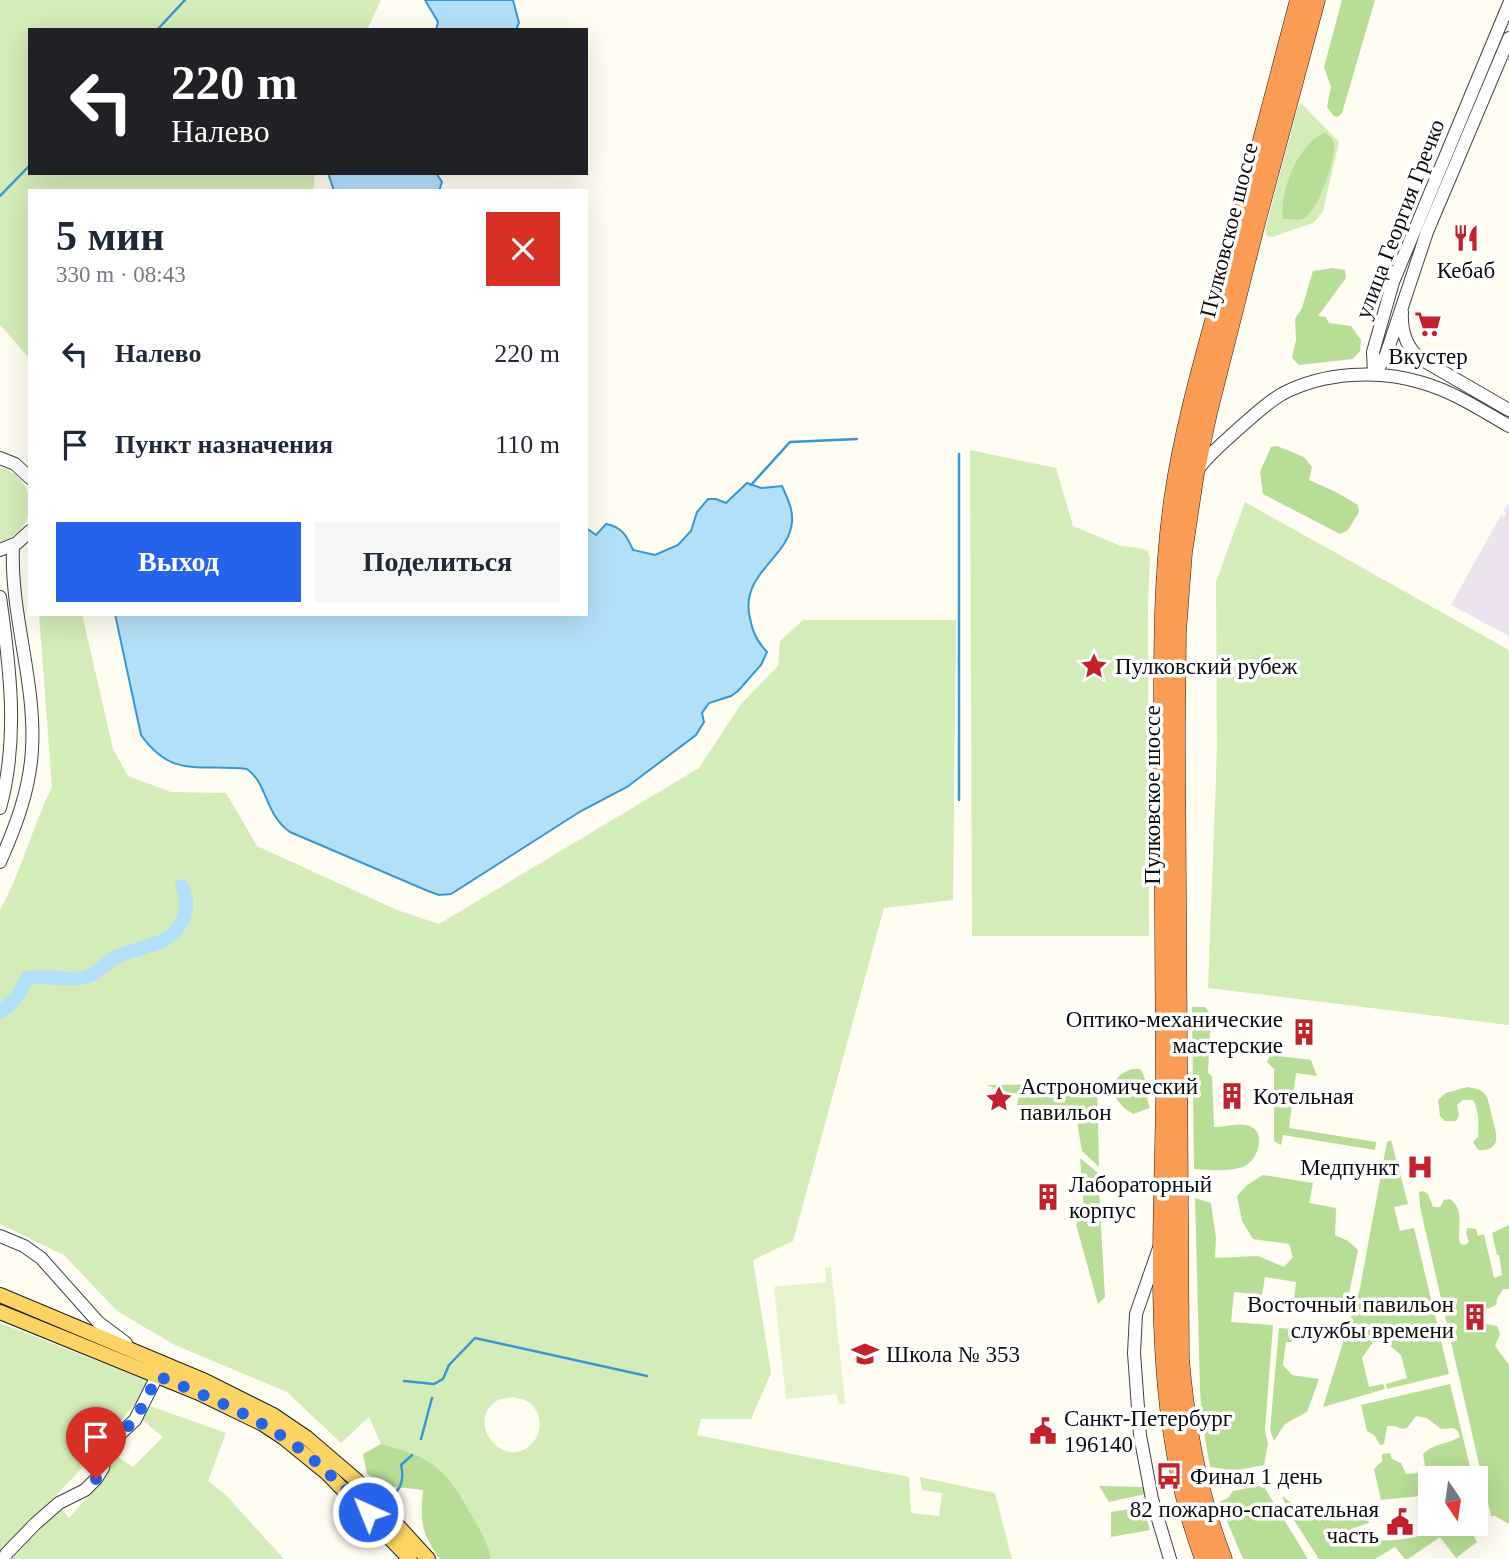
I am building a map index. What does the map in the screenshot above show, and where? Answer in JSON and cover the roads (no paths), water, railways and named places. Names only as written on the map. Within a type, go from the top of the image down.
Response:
[{"type":"highway","name":"Пулковское шоссе","points":[[1204,1559],[1189,1515],[1172,1436],[1167,1392],[1163,1239],[1163,678],[1170,524],[1195,392],[1298,0]]},
{"type":"highway","name":"Пулковское шоссе","points":[[1223,1559],[1206,1511],[1194,1459],[1182,1392],[1180,1359],[1184,996],[1177,632],[1183,553],[1195,473],[1256,223],[1316,0]]},
{"type":"main road","points":[[0,1296],[149,1357],[263,1424],[311,1458],[344,1488],[410,1559]]},
{"type":"main road","points":[[0,1312],[158,1376],[202,1387],[264,1409],[307,1438],[356,1480],[428,1559]]},
{"type":"street","name":"улица Георгия Гречко","points":[[1374,374],[1373,352],[1393,282],[1509,4]]},
{"type":"street","name":"улица Георгия Гречко","points":[[1374,374],[1386,355],[1440,201],[1509,38]]},
{"type":"street","points":[[1404,298],[1404,335],[1413,352],[1509,410]]},
{"type":"street","points":[[1195,473],[1211,453],[1252,416],[1282,395],[1320,381],[1374,374],[1402,377],[1436,387],[1509,426]]},
{"type":"street","points":[[0,458],[15,464],[28,476]]},
{"type":"street","points":[[0,550],[13,546],[28,533]]},
{"type":"street","points":[[0,862],[22,805],[32,750],[31,706],[13,576],[13,546]]},
{"type":"street","points":[[0,597],[12,722],[12,751],[0,808]]},
{"type":"street","points":[[0,1236],[24,1246],[41,1258],[98,1322],[149,1357]]},
{"type":"street","name":"Пулковское шоссе","points":[[1163,1239],[1136,1314],[1134,1353],[1140,1435],[1152,1499],[1170,1559]]},
{"type":"street","points":[[5,1559],[35,1524],[60,1503],[85,1490],[96,1479],[103,1468],[107,1446],[135,1420],[158,1376]]},
{"type":"water","points":[[425,0],[513,0],[519,23],[517,28],[436,28],[438,22]]},
{"type":"water","points":[[329,175],[437,175],[442,182],[440,189],[333,189]]},
{"type":"water","points":[[747,483],[761,488],[782,486],[789,503],[792,522],[789,534],[759,575],[749,599],[753,629],[767,652],[761,665],[738,691],[709,703],[702,713],[704,722],[696,735],[627,787],[581,811],[451,894],[439,895],[428,891],[290,832],[276,817],[259,783],[247,769],[176,764],[153,749],[141,735],[115,616],[588,616],[588,529],[596,535],[606,524],[612,525],[623,533],[633,550],[655,555],[678,545],[691,531],[697,512],[708,499],[726,503]]},
{"type":"waterway","points":[[159,28],[185,0]]},
{"type":"waterway","points":[[0,196],[28,167]]},
{"type":"waterway","points":[[751,485],[790,442],[857,439]]},
{"type":"waterway","points":[[959,454],[959,800]]},
{"type":"waterway","points":[[0,1012],[16,997],[27,978],[86,977],[118,956],[165,940],[179,927],[184,917],[186,902],[182,886]]},
{"type":"waterway","points":[[404,1381],[434,1384],[443,1379],[449,1365],[475,1338],[647,1376]]},
{"type":"waterway","points":[[421,1439],[432,1398]]},
{"type":"waterway","points":[[393,1495],[402,1481],[401,1465],[412,1455]]},
{"type":"place","name":"Кебаб","points":[[1466,238]]},
{"type":"place","name":"Вкустер","points":[[1428,324]]},
{"type":"place","name":"Пулковский рубеж","points":[[1094,666]]},
{"type":"place","name":"Оптико-механические мастерские","points":[[1304,1032]]},
{"type":"place","name":"Котельная","points":[[1232,1096]]},
{"type":"place","name":"Астрономический павильон","points":[[999,1099]]},
{"type":"place","name":"Медпункт","points":[[1420,1167]]},
{"type":"place","name":"Лабораторный корпус","points":[[1048,1197]]},
{"type":"place","name":"Восточный павильон службы времени","points":[[1475,1317]]},
{"type":"place","name":"Школа № 353","points":[[865,1354]]},
{"type":"place","name":"Санкт-Петербург 196140","points":[[1043,1431]]},
{"type":"place","name":"Финал 1 день","points":[[1169,1476]]},
{"type":"place","name":"82 пожарно-спасательная часть","points":[[1400,1522]]}]
